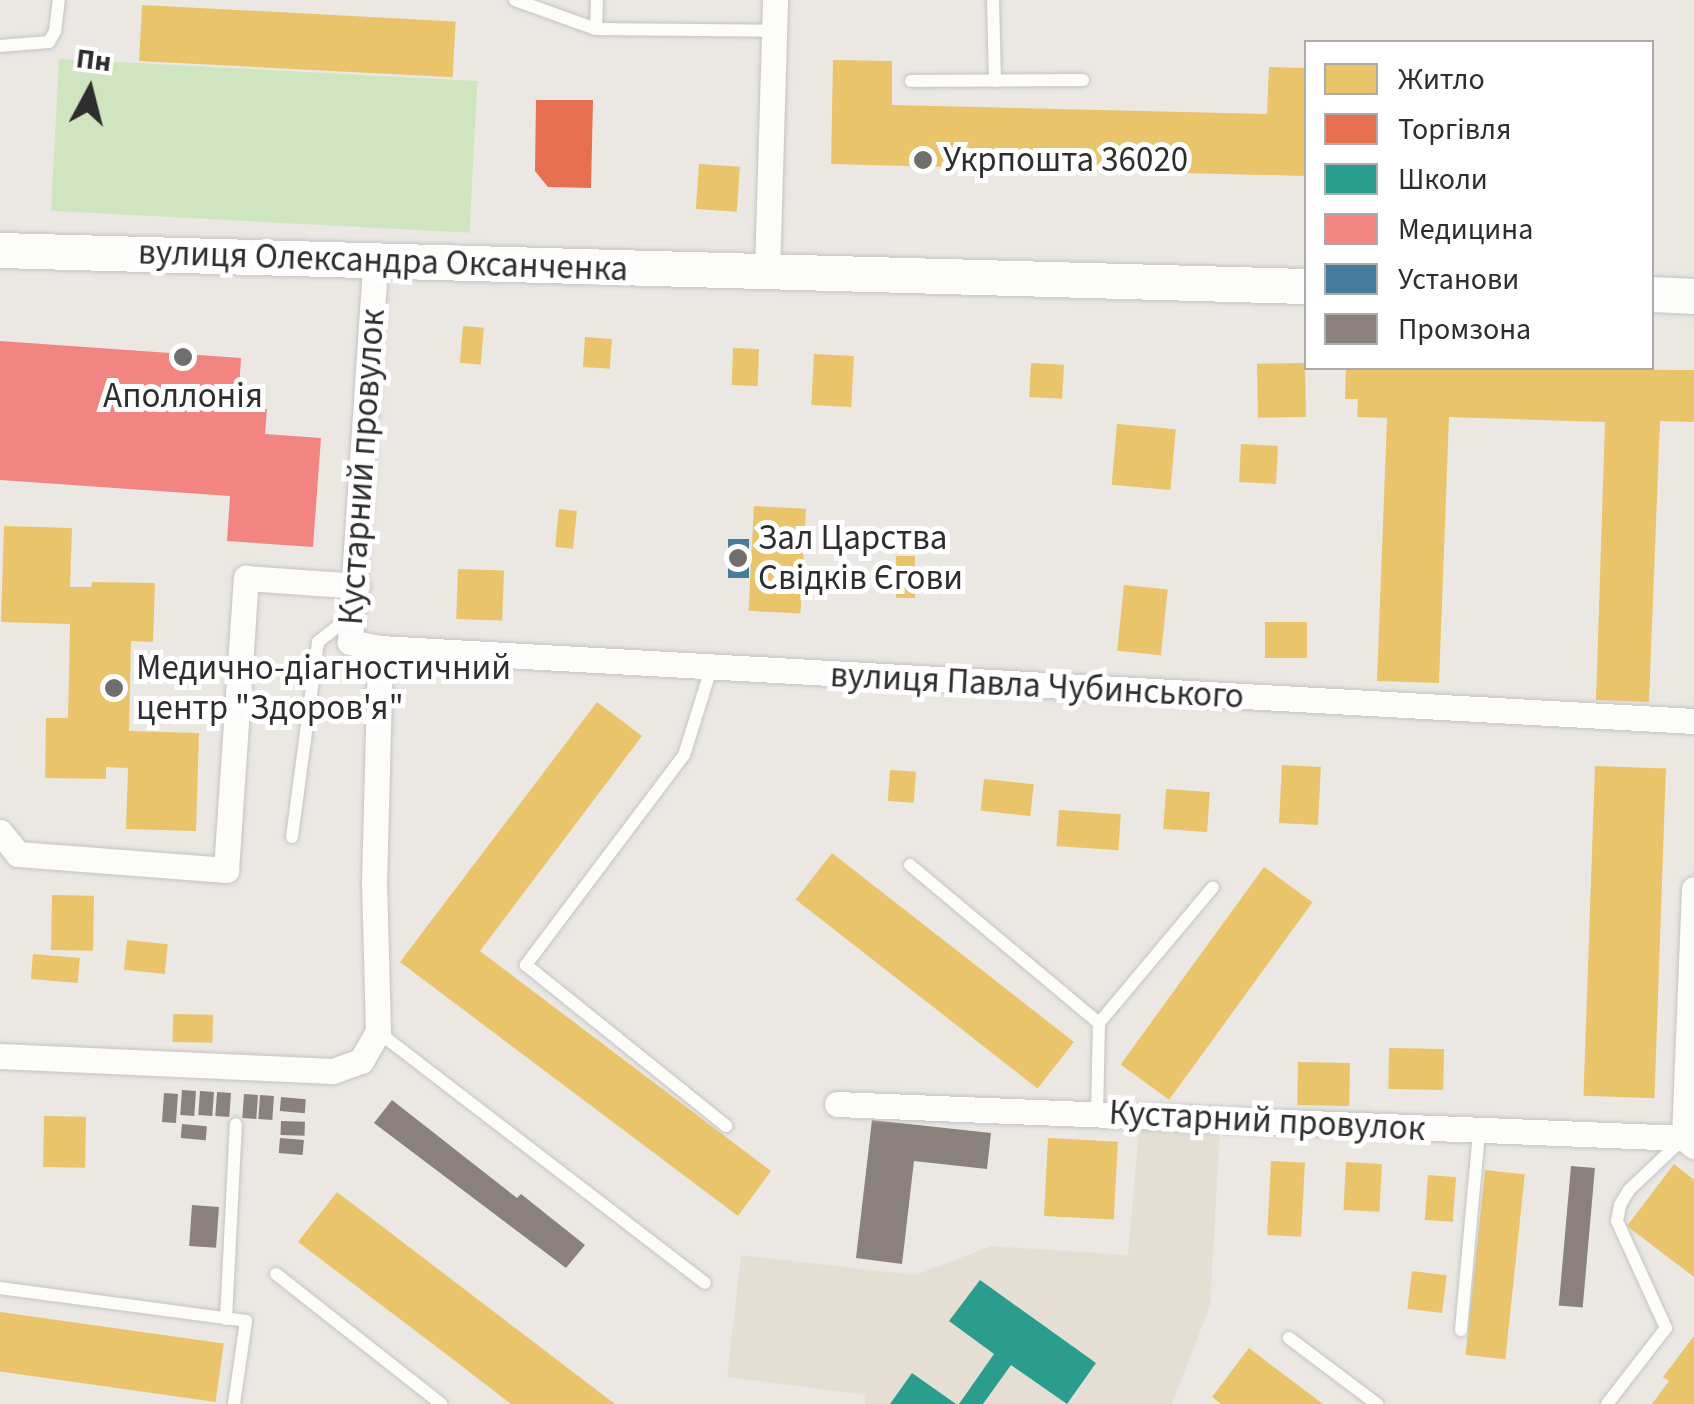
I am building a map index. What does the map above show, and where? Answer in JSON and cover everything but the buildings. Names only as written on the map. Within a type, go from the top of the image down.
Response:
[{"type":"main road","name":"вулиця Олександра Оксанченка","points":[[0,250],[1304,286]]},
{"type":"main road","points":[[1654,294],[1694,296]]},
{"type":"street","points":[[767,272],[775,0]]},
{"type":"street","name":"Кустарний провулок","points":[[375,263],[357,586],[350,642],[380,648],[374,883],[378,1032]]},
{"type":"street","points":[[0,832],[18,854],[226,870],[246,578],[357,586]]},
{"type":"street","name":"вулиця Павла Чубинського","points":[[380,648],[1694,721]]},
{"type":"street","points":[[1689,1142],[1694,889]]},
{"type":"street","points":[[0,1056],[333,1072],[361,1061],[378,1032]]},
{"type":"street","name":"Кустарний провулок","points":[[837,1104],[1098,1112],[1689,1142]]},
{"type":"lane","points":[[0,46],[49,42],[58,18],[59,0]]},
{"type":"lane","points":[[516,0],[596,30],[774,31]]},
{"type":"lane","points":[[596,30],[597,0]]},
{"type":"lane","points":[[993,0],[994,81]]},
{"type":"lane","points":[[911,81],[1083,80]]},
{"type":"lane","points":[[292,837],[318,642],[354,614]]},
{"type":"lane","points":[[712,669],[684,755],[526,965],[726,1126]]},
{"type":"lane","points":[[910,865],[1100,1023]]},
{"type":"lane","points":[[1098,1112],[1100,1023],[1213,886]]},
{"type":"lane","points":[[378,1032],[705,1283]]},
{"type":"lane","points":[[226,1319],[236,1124]]},
{"type":"lane","points":[[1461,1330],[1480,1131]]},
{"type":"lane","points":[[1607,1404],[1666,1328],[1617,1222],[1620,1204],[1629,1190],[1689,1142]]},
{"type":"lane","points":[[276,1274],[440,1404]]},
{"type":"lane","points":[[0,1288],[246,1321],[234,1404]]},
{"type":"lane","points":[[1288,1338],[1378,1404]]},
{"type":"shaded area","points":[[1139,1129],[1220,1132],[1210,1306],[1172,1404],[865,1404],[865,1395],[727,1377],[741,1255],[915,1275],[991,1246],[1128,1255]]},
{"type":"green space","points":[[59,59],[477,81],[469,233],[51,211]]},
{"type":"place","name":"Укрпошта 36020","points":[[923,160]]},
{"type":"place","name":"Аполлонія","points":[[183,357]]},
{"type":"place","name":"Зал Царства Cвідків Єгови","points":[[738,558]]},
{"type":"place","name":"Медично-діагностичний центр \"Здоров'я\"","points":[[114,688]]}]
